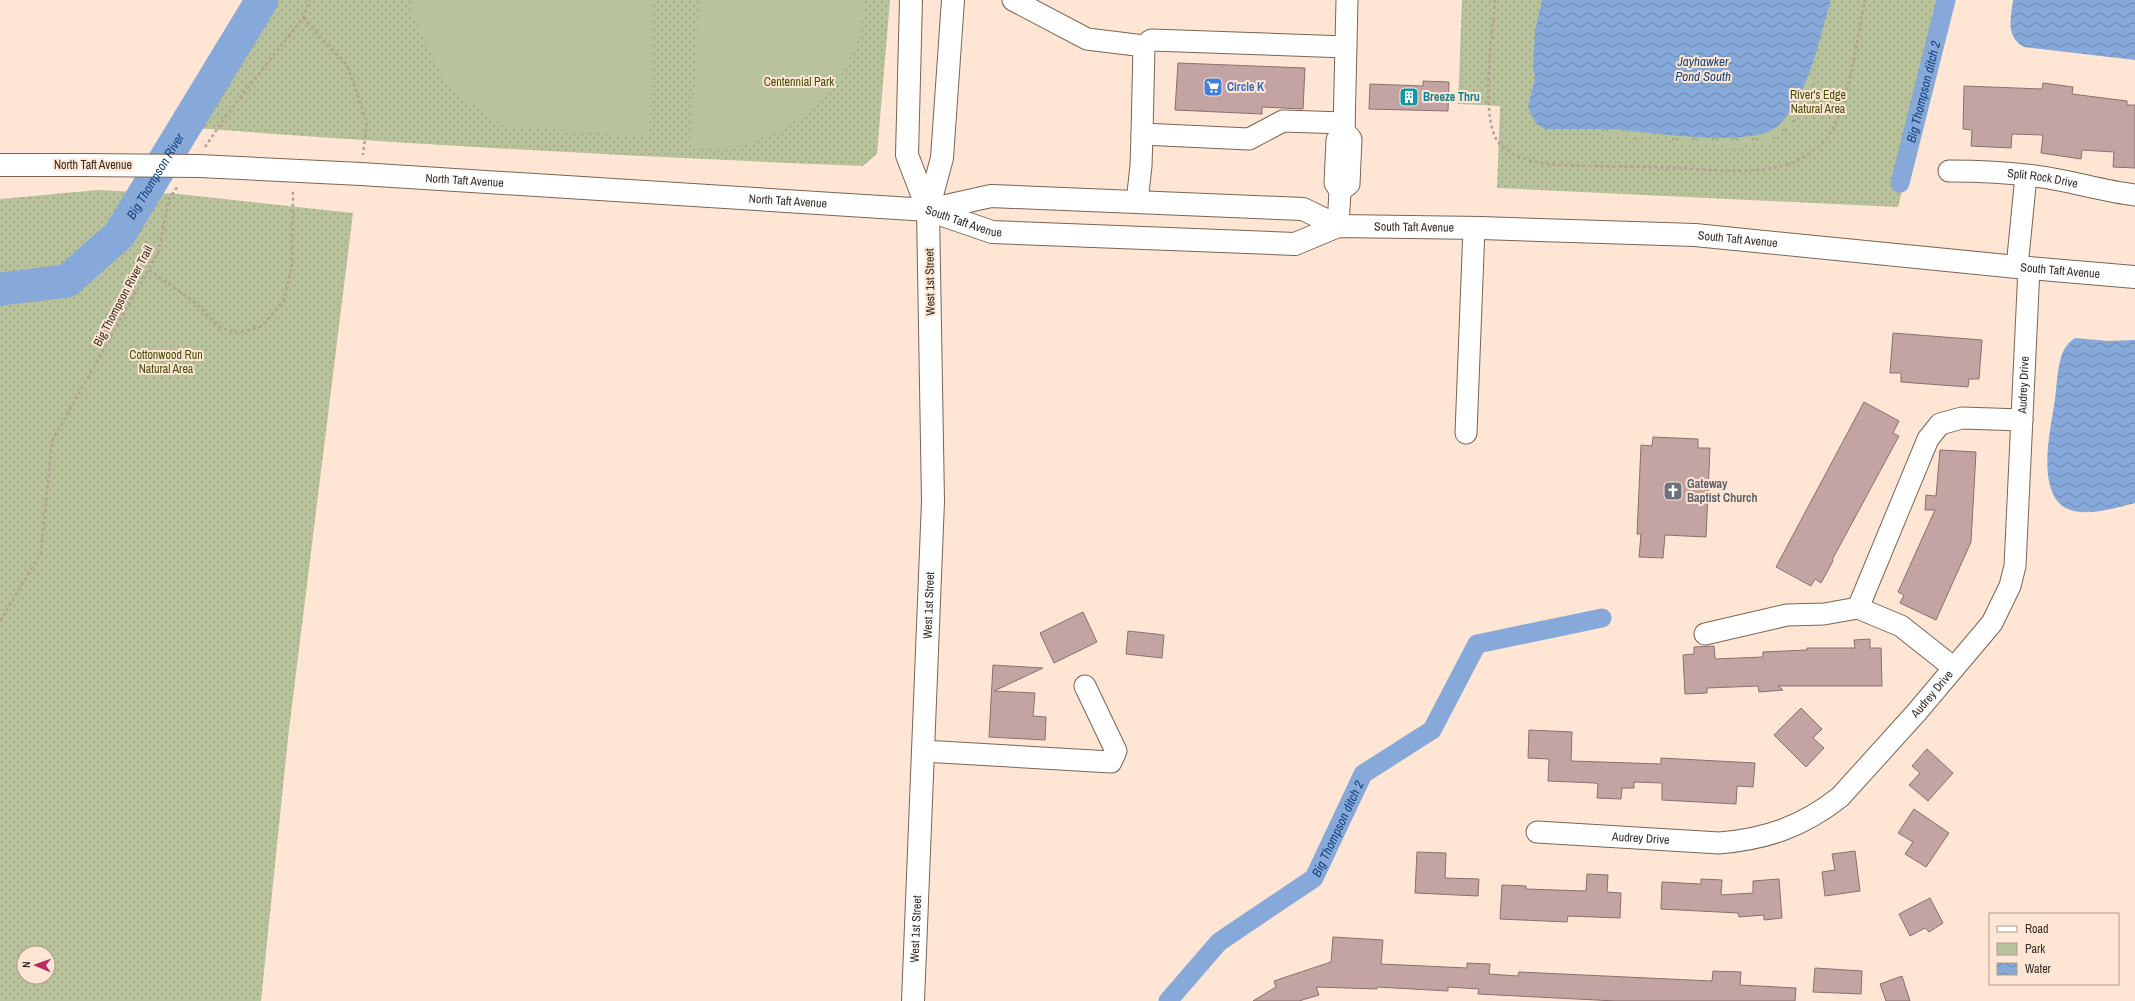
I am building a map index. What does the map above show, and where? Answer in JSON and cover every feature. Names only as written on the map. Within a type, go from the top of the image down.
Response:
[{"type":"main road","name":"West 1st Street","points":[[911,0],[907,155],[928,210]]},
{"type":"main road","name":"West 1st Street","points":[[913,1001],[933,501],[928,210],[942,158],[953,0]]},
{"type":"main road","name":"North Taft Avenue","points":[[0,165],[194,166],[294,170],[928,210]]},
{"type":"main road","name":"South Taft Avenue","points":[[928,210],[991,196],[1303,209],[1338,226]]},
{"type":"main road","name":"South Taft Avenue","points":[[928,210],[992,232],[1295,244],[1338,226],[1474,228],[1695,235],[2023,268],[2135,277]]},
{"type":"street","points":[[1013,0],[1088,39],[1144,46],[1151,40],[1346,47]]},
{"type":"street","points":[[1338,226],[1340,191],[1349,184],[1351,139],[1344,127],[1347,0]]},
{"type":"street","points":[[1137,202],[1141,166],[1144,46]]},
{"type":"street","points":[[1142,134],[1249,138],[1283,121],[1344,127]]},
{"type":"street","name":"Split Rock Drive","points":[[1949,171],[1998,171],[2135,195]]},
{"type":"street","name":"Audrey Drive","points":[[1537,832],[1719,844],[1744,841],[1775,834],[1819,812],[1840,797],[1992,623],[2010,586],[2015,566],[2022,420],[2023,268],[2026,176]]},
{"type":"street","points":[[1466,433],[1474,228]]},
{"type":"street","points":[[1858,608],[1928,439],[1940,424],[1962,418],[2022,420]]},
{"type":"street","points":[[1705,634],[1787,615],[1824,614],[1858,608],[1901,626],[1954,668]]},
{"type":"street","points":[[923,751],[1111,762],[1116,751],[1085,686]]},
{"type":"path","name":"Big Thompson River Trail","points":[[0,621],[41,554],[52,441],[158,253],[169,199],[194,166],[228,114],[303,18],[310,0]]},
{"type":"path","points":[[1495,0],[1489,73],[1489,116],[1495,136],[1509,152],[1519,157],[1546,164],[1747,170],[1782,166],[1805,157],[1825,140],[1832,131],[1846,90],[1865,0]]},
{"type":"path","points":[[303,18],[347,65],[367,122],[361,174]]},
{"type":"path","points":[[149,270],[194,301],[220,328],[238,333],[262,326],[284,300],[292,265],[294,170]]},
{"type":"green space","name":"Centennial Park","points":[[275,0],[890,0],[877,154],[863,166],[529,150],[195,128]]},
{"type":"green space","points":[[412,0],[652,0],[650,137],[503,126],[447,86],[412,12]]},
{"type":"green space","points":[[700,0],[865,0],[859,39],[836,87],[786,128],[743,146],[690,149]]},
{"type":"green space","name":"River's Edge Natural Area","points":[[1462,0],[1950,0],[1898,207],[1497,188],[1500,106],[1458,104]]},
{"type":"green space","points":[[1808,79],[1816,81],[1809,103],[1791,126],[1768,143],[1753,143],[1734,149],[1716,144],[1681,145],[1666,139],[1669,129]]},
{"type":"green space","points":[[1598,123],[1647,127],[1647,135],[1639,140],[1624,136],[1608,136],[1601,133]]},
{"type":"green space","name":"Cottonwood Run Natural Area","points":[[98,190],[179,194],[353,213],[288,738],[261,1001],[0,1001],[0,199]]},
{"type":"water","name":"Jayhawker Pond South","points":[[1542,0],[1831,0],[1812,66],[1798,98],[1789,113],[1779,125],[1766,132],[1747,136],[1724,138],[1609,129],[1545,129],[1536,124],[1528,107],[1535,78],[1533,66],[1535,31]]},
{"type":"water","points":[[2013,0],[2135,0],[2135,60],[2024,47],[2014,38],[2012,32],[2011,20]]},
{"type":"water","points":[[2075,338],[2108,341],[2135,340],[2135,503],[2096,512],[2075,511],[2066,508],[2059,503],[2053,493],[2047,467],[2049,438],[2058,371],[2063,351]]},
{"type":"building","points":[[1178,63],[1305,68],[1303,109],[1262,107],[1262,114],[1175,110]]},
{"type":"building","name":"Breeze Thru","points":[[1423,81],[1449,82],[1448,111],[1369,109],[1370,84],[1423,86]]},
{"type":"building","points":[[2043,83],[2073,87],[2072,94],[2127,101],[2127,105],[2135,105],[2135,168],[2113,167],[2114,152],[2082,150],[2081,159],[2041,153],[2043,135],[2012,134],[2011,148],[1971,146],[1972,130],[1963,129],[1964,86],[2042,89]]},
{"type":"building","points":[[1893,333],[1982,340],[1979,379],[1969,379],[1968,387],[1901,382],[1901,373],[1890,373]]},
{"type":"building","points":[[1864,402],[1899,421],[1893,433],[1899,436],[1821,583],[1815,579],[1811,586],[1776,567]]},
{"type":"building","name":"Gateway Baptist Church","points":[[1653,437],[1698,439],[1698,448],[1710,448],[1706,537],[1665,535],[1663,558],[1639,557],[1641,534],[1637,534],[1641,445],[1652,446]]},
{"type":"building","points":[[1940,450],[1976,452],[1971,542],[1936,620],[1900,603],[1904,595],[1898,592],[1935,510],[1925,510],[1926,495],[1936,496]]},
{"type":"building","points":[[1083,612],[1097,642],[1054,663],[1040,633]]},
{"type":"building","points":[[1128,631],[1164,635],[1162,658],[1126,654]]},
{"type":"building","points":[[1870,639],[1870,648],[1881,648],[1882,686],[1778,686],[1783,690],[1759,692],[1758,686],[1707,688],[1707,693],[1685,694],[1683,655],[1694,654],[1694,647],[1714,646],[1715,659],[1763,657],[1763,652],[1807,650],[1807,648],[1855,648],[1854,640]]},
{"type":"building","points":[[993,665],[1043,668],[994,691],[1035,693],[1033,716],[1046,717],[1045,740],[989,737]]},
{"type":"building","points":[[1801,708],[1822,729],[1813,738],[1824,748],[1806,767],[1774,735]]},
{"type":"building","points":[[1529,730],[1572,732],[1571,761],[1661,764],[1661,758],[1755,763],[1753,787],[1737,786],[1736,804],[1662,800],[1662,783],[1634,782],[1634,788],[1622,788],[1621,799],[1597,798],[1598,784],[1548,781],[1549,759],[1528,758]]},
{"type":"building","points":[[1927,749],[1953,773],[1928,801],[1909,785],[1920,773],[1912,766]]},
{"type":"building","points":[[1914,809],[1949,833],[1926,867],[1905,854],[1913,842],[1898,833]]},
{"type":"building","points":[[1855,851],[1860,891],[1825,896],[1822,872],[1835,870],[1832,854]]},
{"type":"building","points":[[1417,852],[1446,853],[1445,878],[1479,879],[1478,896],[1415,893]]},
{"type":"building","points":[[1587,874],[1608,875],[1607,892],[1621,893],[1620,918],[1568,916],[1567,922],[1500,919],[1502,885],[1526,886],[1526,889],[1586,891]]},
{"type":"building","points":[[1701,879],[1722,880],[1721,895],[1753,893],[1753,881],[1779,879],[1782,918],[1764,920],[1764,915],[1739,917],[1738,913],[1661,909],[1662,882],[1701,884]]},
{"type":"building","points":[[1930,898],[1943,923],[1929,932],[1925,928],[1910,936],[1899,914]]},
{"type":"building","points":[[1333,937],[1383,940],[1381,964],[1467,968],[1467,963],[1490,964],[1489,974],[1518,976],[1519,972],[1712,981],[1713,971],[1741,972],[1740,985],[1796,988],[1795,1001],[1616,1001],[1478,994],[1479,989],[1448,987],[1448,991],[1377,987],[1377,989],[1316,987],[1319,995],[1299,1001],[1253,1001],[1276,987],[1274,981],[1331,962]]},
{"type":"building","points":[[1815,968],[1862,971],[1861,994],[1813,992]]},
{"type":"building","points":[[1902,976],[1910,1001],[1886,1001],[1880,984]]},
{"type":"waterway","name":"Big Thompson River","points":[[0,289],[67,281],[119,235],[262,0]]},
{"type":"waterway","name":"Big Thompson ditch 2","points":[[1900,183],[1946,0]]},
{"type":"waterway","name":"Big Thompson ditch 2","points":[[1168,1001],[1219,942],[1314,878],[1363,774],[1432,730],[1477,644],[1602,618]]},
{"type":"place","name":"Circle K","points":[[1213,87]]},
{"type":"place","name":"Breeze Thru","points":[[1409,97]]},
{"type":"place","name":"Gateway Baptist Church","points":[[1673,491]]}]
